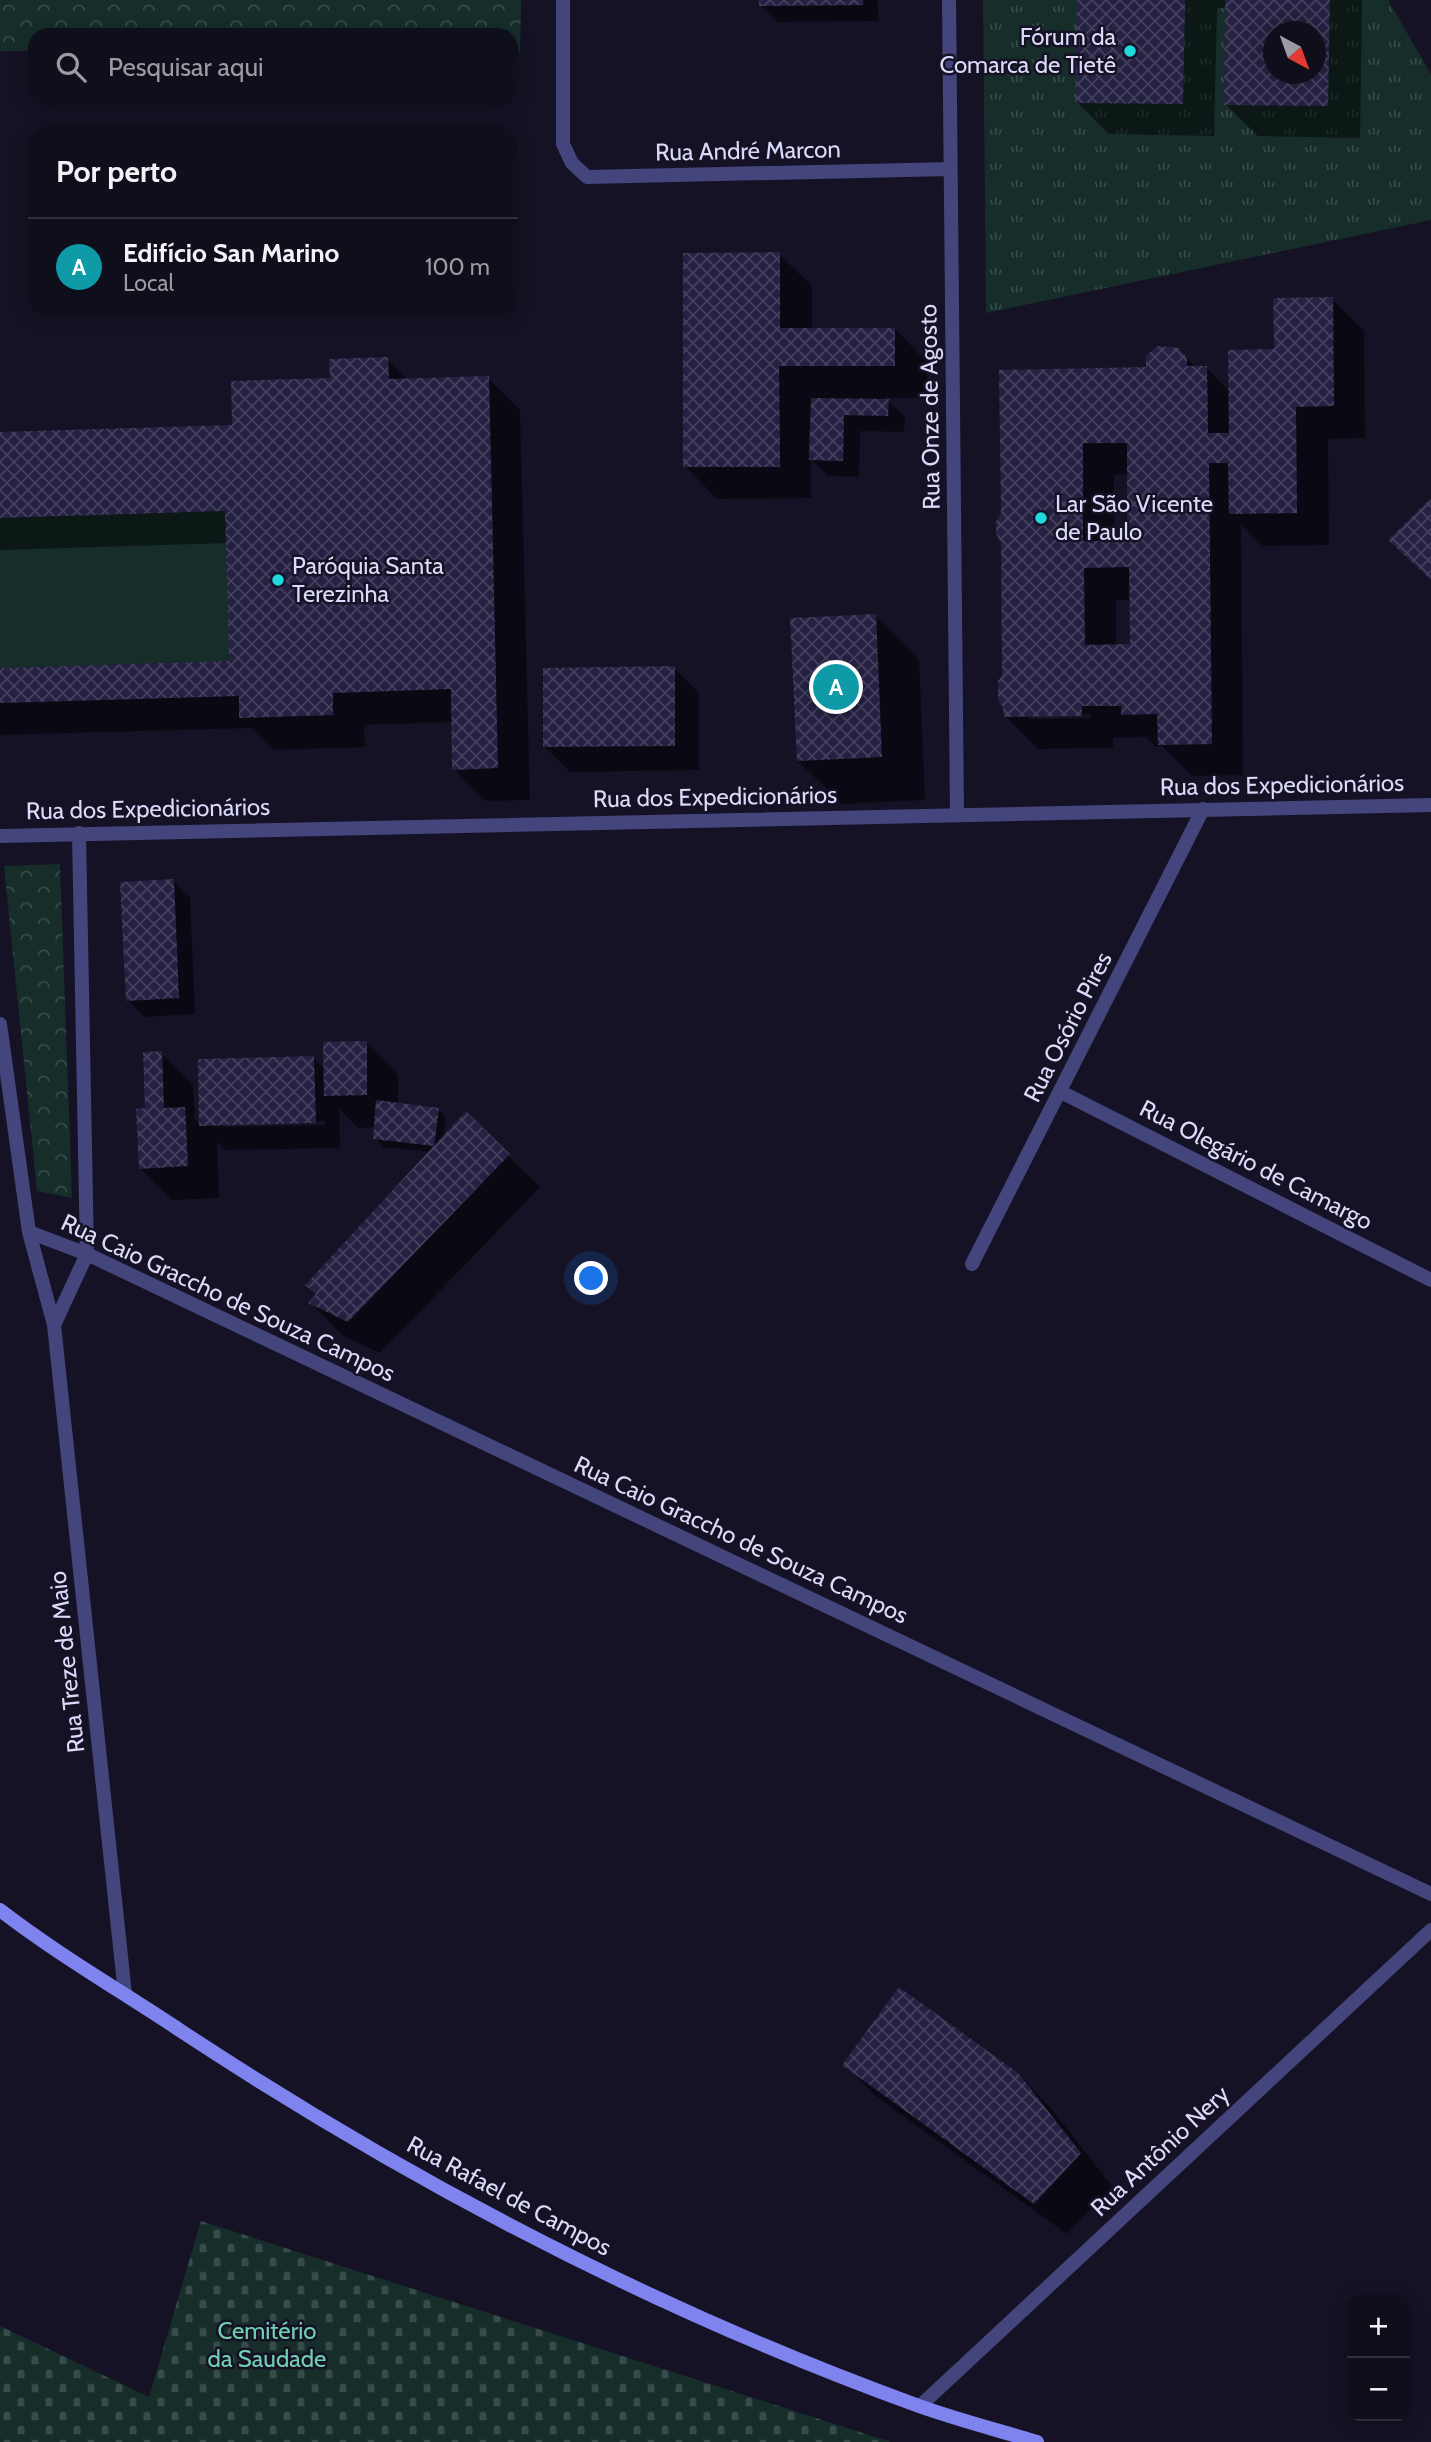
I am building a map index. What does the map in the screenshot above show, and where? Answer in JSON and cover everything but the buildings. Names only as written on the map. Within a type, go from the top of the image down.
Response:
[{"type":"main road","name":"Rua Rafael de Campos","points":[[0,1910],[125,1994],[361,2144],[574,2258],[715,2324],[920,2406],[1037,2442]]},
{"type":"street","name":"Rua André Marcon","points":[[563,0],[563,144],[572,163],[587,177],[950,169]]},
{"type":"street","name":"Rua Onze de Agosto","points":[[948,0],[957,814]]},
{"type":"street","name":"Rua dos Expedicionários","points":[[0,836],[1431,805]]},
{"type":"street","name":"Rua Osório Pires","points":[[972,1265],[1203,810]]},
{"type":"street","points":[[54,1325],[87,1254],[79,833]]},
{"type":"street","name":"Rua Treze de Maio","points":[[0,1024],[29,1233],[54,1325],[125,1994]]},
{"type":"street","name":"Rua Olegário de Camargo","points":[[1061,1092],[1431,1280]]},
{"type":"street","name":"Rua Caio Graccho de Souza Campos","points":[[29,1233],[87,1254],[1431,1894]]},
{"type":"street","name":"Rua Antônio Nery","points":[[920,2406],[1431,1930]]},
{"type":"green space","points":[[0,0],[521,0],[520,52],[518,28],[28,28],[28,51],[0,51]]},
{"type":"green space","points":[[983,0],[1388,0],[1431,74],[1431,220],[986,313]]},
{"type":"green space","points":[[225,511],[229,661],[0,668],[0,518]]},
{"type":"green space","points":[[60,864],[72,1198],[37,1191],[4,866]]},
{"type":"green space","name":"Cemitério da Saudade","points":[[201,2221],[891,2442],[0,2442],[0,2326],[149,2397]]},
{"type":"place","name":"Fórum da Comarca de Tietê","points":[[1130,51]]},
{"type":"place","name":"Lar São Vicente de Paulo","points":[[1041,518]]},
{"type":"place","name":"Paróquia Santa Terezinha","points":[[278,580]]},
{"type":"place","name":"Edifício San Marino","points":[[836,687]]}]
